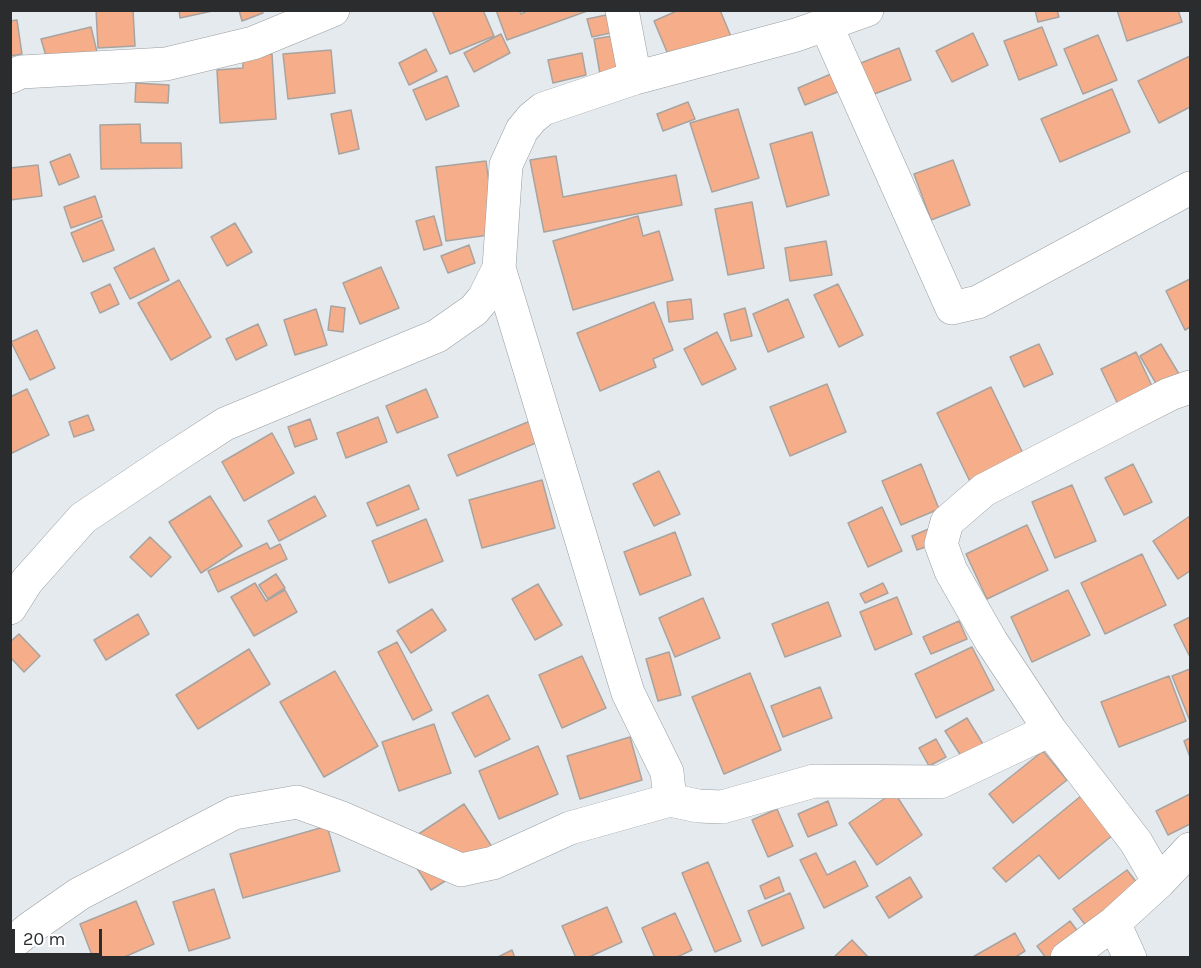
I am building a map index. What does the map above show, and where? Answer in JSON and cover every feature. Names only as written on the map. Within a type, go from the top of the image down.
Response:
[{"type":"street","points":[[10,77],[21,72],[166,64],[253,42],[333,10]]},
{"type":"street","points":[[622,10],[635,78]]},
{"type":"street","points":[[670,800],[667,772],[628,693],[499,268],[506,165],[522,130],[543,110],[635,78],[796,35],[867,10]]},
{"type":"street","points":[[826,25],[952,308],[978,302],[1191,188]]},
{"type":"street","points":[[10,608],[27,581],[83,518],[225,424],[437,336],[474,310],[484,298],[499,268]]},
{"type":"street","points":[[1159,882],[1136,842],[1050,730],[991,641],[951,571],[941,544],[947,522],[984,490],[1129,414],[1170,394],[1191,387]]},
{"type":"street","points":[[10,945],[79,894],[234,813],[297,802],[461,870],[493,863],[570,828],[670,800],[698,806],[722,807],[814,781],[940,782],[1050,730]]},
{"type":"street","points":[[1067,957],[1114,923],[1191,849]]},
{"type":"street","points":[[1114,923],[1130,957]]},
{"type":"building","points":[[96,10],[133,10],[135,46],[98,48]]},
{"type":"building","points":[[179,10],[217,10],[180,18]]},
{"type":"building","points":[[239,10],[262,10],[263,13],[242,21]]},
{"type":"building","points":[[432,10],[483,10],[494,36],[450,54]]},
{"type":"building","points":[[496,10],[519,10],[521,14],[529,10],[590,10],[507,40]]},
{"type":"building","points":[[679,10],[720,10],[732,39],[672,64],[654,21]]},
{"type":"building","points":[[1035,10],[1057,10],[1059,17],[1038,22]]},
{"type":"building","points":[[1117,10],[1178,10],[1182,22],[1127,41]]},
{"type":"building","points":[[611,14],[615,32],[592,37],[587,19]]},
{"type":"building","points":[[17,20],[22,54],[10,56],[10,21]]},
{"type":"building","points":[[91,27],[97,52],[48,63],[41,39]]},
{"type":"building","points":[[1042,27],[1057,65],[1019,80],[1004,41]]},
{"type":"building","points":[[973,33],[988,65],[952,82],[936,51]]},
{"type":"building","points":[[501,34],[510,53],[474,72],[464,53]]},
{"type":"building","points":[[618,35],[624,76],[601,80],[594,39]]},
{"type":"building","points":[[1098,35],[1117,80],[1083,94],[1064,49]]},
{"type":"building","points":[[899,48],[911,80],[869,96],[856,65]]},
{"type":"building","points":[[426,49],[437,71],[409,85],[399,63]]},
{"type":"building","points":[[331,50],[335,93],[288,99],[283,54]]},
{"type":"building","points":[[582,53],[586,75],[553,83],[548,60]]},
{"type":"building","points":[[272,54],[276,119],[220,123],[217,70],[243,68],[243,56]]},
{"type":"building","points":[[1190,56],[1190,107],[1159,123],[1138,81]]},
{"type":"building","points":[[838,71],[845,89],[805,105],[798,88]]},
{"type":"building","points":[[447,76],[459,106],[426,120],[413,90]]},
{"type":"building","points":[[136,83],[169,85],[168,103],[135,102]]},
{"type":"building","points":[[1112,89],[1130,132],[1060,162],[1041,119]]},
{"type":"building","points":[[688,102],[695,119],[663,131],[657,114]]},
{"type":"building","points":[[738,109],[759,178],[712,192],[690,123]]},
{"type":"building","points":[[351,110],[359,149],[339,154],[331,114]]},
{"type":"building","points":[[140,124],[141,143],[181,143],[182,168],[101,169],[100,125]]},
{"type":"building","points":[[812,132],[829,195],[787,207],[770,144]]},
{"type":"building","points":[[70,154],[79,177],[59,185],[50,162]]},
{"type":"building","points":[[556,156],[563,197],[676,175],[682,205],[544,232],[530,160]]},
{"type":"building","points":[[953,160],[970,205],[931,220],[914,174]]},
{"type":"building","points":[[486,161],[496,234],[446,241],[436,167]]},
{"type":"building","points":[[38,165],[42,196],[10,200],[10,168]]},
{"type":"building","points":[[95,196],[102,217],[71,228],[64,207]]},
{"type":"building","points":[[752,202],[764,268],[728,275],[715,209]]},
{"type":"building","points":[[434,216],[442,245],[424,250],[416,221]]},
{"type":"building","points":[[638,216],[643,236],[659,231],[673,280],[573,310],[553,241]]},
{"type":"building","points":[[102,220],[114,250],[83,262],[71,233]]},
{"type":"building","points":[[235,223],[252,252],[227,266],[211,237]]},
{"type":"building","points":[[826,241],[832,275],[790,281],[785,248]]},
{"type":"building","points":[[469,245],[475,263],[448,273],[441,256]]},
{"type":"building","points":[[154,248],[169,280],[130,299],[114,268]]},
{"type":"building","points":[[381,267],[399,308],[360,324],[343,283]]},
{"type":"building","points":[[1190,279],[1190,327],[1185,330],[1166,291]]},
{"type":"building","points":[[179,280],[211,337],[171,360],[138,303]]},
{"type":"building","points":[[110,284],[119,304],[100,313],[91,293]]},
{"type":"building","points":[[838,284],[863,335],[839,347],[814,295]]},
{"type":"building","points":[[691,299],[693,319],[669,322],[667,302]]},
{"type":"building","points":[[788,299],[804,337],[768,352],[753,314]]},
{"type":"building","points":[[654,302],[673,350],[653,359],[656,367],[600,391],[577,333]]},
{"type":"building","points":[[331,306],[345,308],[343,332],[328,330]]},
{"type":"building","points":[[745,308],[752,336],[731,341],[724,314]]},
{"type":"building","points":[[316,309],[327,345],[295,355],[284,320]]},
{"type":"building","points":[[258,324],[267,345],[236,360],[226,339]]},
{"type":"building","points":[[37,330],[55,368],[30,380],[11,342]]},
{"type":"building","points":[[717,332],[736,369],[702,385],[684,349]]},
{"type":"building","points":[[1039,344],[1053,374],[1024,387],[1010,357]]},
{"type":"building","points":[[1161,344],[1182,379],[1161,392],[1140,356]]},
{"type":"building","points":[[1136,352],[1160,403],[1125,419],[1101,369]]},
{"type":"building","points":[[827,384],[846,432],[790,456],[770,407]]},
{"type":"building","points":[[991,387],[1030,468],[976,494],[937,413]]},
{"type":"building","points":[[27,389],[49,435],[10,454],[10,397]]},
{"type":"building","points":[[426,389],[438,417],[397,433],[386,406]]},
{"type":"building","points":[[88,415],[94,430],[74,437],[69,422]]},
{"type":"building","points":[[378,417],[387,442],[346,458],[337,433]]},
{"type":"building","points":[[310,419],[317,439],[295,447],[288,427]]},
{"type":"building","points":[[535,419],[543,440],[457,476],[448,455]]},
{"type":"building","points":[[272,433],[294,473],[244,501],[222,462]]},
{"type":"building","points":[[921,464],[939,509],[901,525],[882,481]]},
{"type":"building","points":[[1133,464],[1152,502],[1124,515],[1105,478]]},
{"type":"building","points":[[659,471],[680,514],[654,526],[633,484]]},
{"type":"building","points":[[542,480],[555,528],[482,548],[469,500]]},
{"type":"building","points":[[409,485],[419,509],[377,526],[367,503]]},
{"type":"building","points":[[1072,485],[1096,541],[1055,558],[1032,502]]},
{"type":"building","points":[[210,496],[242,546],[201,573],[169,522]]},
{"type":"building","points":[[315,496],[326,516],[279,541],[268,521]]},
{"type":"building","points":[[882,507],[902,551],[868,567],[848,523]]},
{"type":"building","points":[[1190,516],[1190,571],[1178,579],[1153,541]]},
{"type":"building","points":[[426,519],[443,561],[389,583],[372,541]]},
{"type":"building","points":[[1027,525],[1048,570],[987,599],[966,554]]},
{"type":"building","points":[[931,528],[937,543],[917,550],[912,536]]},
{"type":"building","points":[[675,532],[691,575],[640,595],[624,552]]},
{"type":"building","points":[[150,537],[171,557],[151,577],[130,557]]},
{"type":"building","points":[[267,543],[270,549],[280,544],[287,559],[218,592],[208,571]]},
{"type":"building","points":[[1142,554],[1166,605],[1105,634],[1081,583]]},
{"type":"building","points":[[276,574],[285,588],[268,599],[259,585]]},
{"type":"building","points":[[255,583],[266,601],[285,590],[297,612],[254,636],[231,597]]},
{"type":"building","points":[[883,583],[888,593],[865,603],[860,594]]},
{"type":"building","points":[[538,584],[562,625],[535,640],[512,599]]},
{"type":"building","points":[[1068,590],[1090,635],[1032,662],[1011,617]]},
{"type":"building","points":[[897,597],[912,634],[875,650],[860,612]]},
{"type":"building","points":[[703,598],[720,638],[675,657],[659,618]]},
{"type":"building","points":[[828,602],[841,636],[785,657],[772,624]]},
{"type":"building","points":[[432,609],[446,630],[411,653],[397,631]]},
{"type":"building","points":[[138,614],[149,634],[106,660],[94,640]]},
{"type":"building","points":[[1190,617],[1190,654],[1189,655],[1174,625]]},
{"type":"building","points":[[959,621],[967,639],[931,654],[923,637]]},
{"type":"building","points":[[19,634],[40,656],[24,672],[10,657],[10,642]]},
{"type":"building","points":[[397,642],[432,710],[413,720],[378,652]]},
{"type":"building","points":[[972,647],[994,690],[936,718],[915,674]]},
{"type":"building","points":[[249,649],[270,684],[198,729],[176,695]]},
{"type":"building","points":[[669,652],[681,695],[658,701],[646,659]]},
{"type":"building","points":[[582,656],[606,708],[562,728],[539,675]]},
{"type":"building","points":[[1190,669],[1190,721],[1172,676]]},
{"type":"building","points":[[335,671],[378,746],[324,777],[280,702]]},
{"type":"building","points":[[750,673],[781,750],[724,774],[692,697]]},
{"type":"building","points":[[1169,676],[1186,721],[1119,747],[1101,702]]},
{"type":"building","points":[[820,687],[832,718],[783,737],[771,706]]},
{"type":"building","points":[[488,695],[510,739],[475,757],[452,713]]},
{"type":"building","points":[[967,718],[986,749],[965,762],[945,731]]},
{"type":"building","points":[[434,724],[451,773],[399,791],[382,742]]},
{"type":"building","points":[[630,737],[642,780],[580,799],[567,756]]},
{"type":"building","points":[[1190,738],[1190,757],[1184,741]]},
{"type":"building","points":[[936,739],[946,757],[929,766],[919,748]]},
{"type":"building","points":[[538,746],[558,794],[499,819],[479,771]]},
{"type":"building","points":[[1043,751],[1067,780],[1013,823],[989,794]]},
{"type":"building","points":[[1092,787],[1124,826],[1059,879],[1039,855],[1006,882],[993,868]]},
{"type":"building","points":[[894,792],[922,835],[877,865],[849,823]]},
{"type":"building","points":[[1190,794],[1190,824],[1168,835],[1156,811]]},
{"type":"building","points":[[828,801],[837,825],[808,837],[798,814]]},
{"type":"building","points":[[464,804],[494,850],[431,890],[402,845]]},
{"type":"building","points":[[777,809],[793,846],[768,857],[752,820]]},
{"type":"building","points":[[327,826],[340,871],[243,898],[230,854]]},
{"type":"building","points":[[816,853],[827,875],[855,861],[868,886],[824,908],[800,860]]},
{"type":"building","points":[[708,862],[741,941],[715,952],[682,873]]},
{"type":"building","points":[[1127,870],[1141,888],[1087,927],[1073,909]]},
{"type":"building","points":[[779,877],[784,891],[765,899],[760,886]]},
{"type":"building","points":[[910,877],[922,897],[889,918],[876,897]]},
{"type":"building","points":[[214,889],[230,938],[189,951],[173,902]]},
{"type":"building","points":[[790,893],[804,928],[762,946],[748,911]]},
{"type":"building","points":[[136,901],[154,944],[122,958],[93,958],[80,924]]},
{"type":"building","points":[[607,907],[622,942],[587,958],[576,958],[562,926]]},
{"type":"building","points":[[675,913],[692,950],[675,958],[655,958],[642,928]]},
{"type":"building","points":[[1070,921],[1082,937],[1054,958],[1046,958],[1037,946]]},
{"type":"building","points":[[1015,933],[1025,951],[1014,958],[971,958]]},
{"type":"building","points":[[852,940],[869,958],[833,958]]},
{"type":"building","points":[[512,950],[515,958],[496,958]]}]
